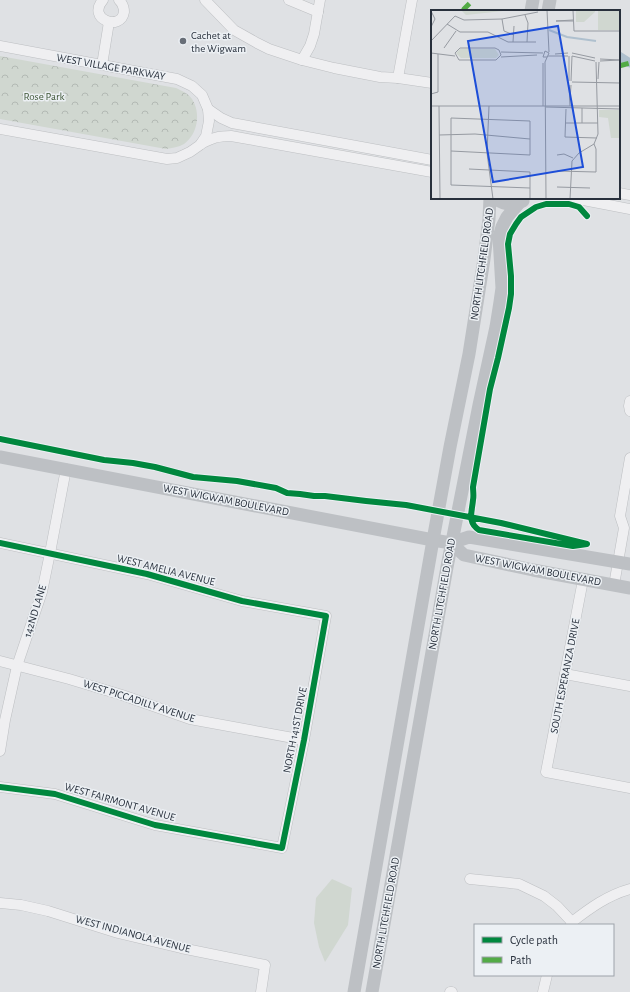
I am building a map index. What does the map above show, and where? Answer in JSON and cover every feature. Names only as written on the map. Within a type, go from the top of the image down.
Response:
[{"type":"main road","points":[[531,10],[533,0]]},
{"type":"main road","points":[[548,10],[550,0]]},
{"type":"main road","name":"NORTH LITCHFIELD ROAD","points":[[354,992],[433,540],[469,354],[486,246],[490,199]]},
{"type":"main road","points":[[496,199],[503,203],[512,204],[524,200]]},
{"type":"main road","name":"NORTH LITCHFIELD ROAD","points":[[372,992],[451,543],[478,405],[496,327],[502,288],[499,237],[507,217],[524,200]]},
{"type":"main road","name":"WEST WIGWAM BOULEVARD","points":[[0,457],[433,540],[451,543],[469,537],[624,563]]},
{"type":"main road","name":"WEST WIGWAM BOULEVARD","points":[[451,543],[464,555],[538,571],[630,588]]},
{"type":"street","points":[[103,0],[99,6],[100,14],[102,18],[109,22],[117,21],[123,15],[124,7],[119,0]]},
{"type":"street","points":[[205,0],[234,30],[257,44],[269,49],[302,60],[334,68],[380,77],[431,83]]},
{"type":"street","points":[[289,0],[318,12]]},
{"type":"street","points":[[302,60],[310,46],[314,34],[320,0]]},
{"type":"street","points":[[398,78],[412,0]]},
{"type":"street","points":[[102,65],[109,22]]},
{"type":"street","name":"WEST VILLAGE PARKWAY","points":[[0,46],[177,79],[192,86],[202,95],[208,109],[221,118],[232,123],[431,160]]},
{"type":"street","points":[[200,145],[206,136],[209,120],[208,109]]},
{"type":"street","points":[[0,129],[167,159],[177,158],[213,138],[231,136],[431,172]]},
{"type":"street","points":[[278,145],[280,132]]},
{"type":"street","points":[[620,193],[630,195]]},
{"type":"street","points":[[578,199],[630,209]]},
{"type":"street","points":[[630,401],[630,411]]},
{"type":"street","points":[[614,585],[624,563],[624,528],[620,516],[630,458]]},
{"type":"street","name":"142ND LANE","points":[[0,751],[17,666],[42,592],[66,469]]},
{"type":"street","points":[[624,528],[630,519]]},
{"type":"street","name":"WEST AMELIA AVENUE","points":[[0,543],[147,574],[242,601],[326,616]]},
{"type":"street","name":"SOUTH ESPERANZA DRIVE","points":[[584,580],[546,772],[630,788]]},
{"type":"street","name":"NORTH 141ST DRIVE","points":[[282,848],[304,740],[326,616]]},
{"type":"street","name":"WEST PICCADILLY AVENUE","points":[[0,661],[69,679],[190,718],[304,740]]},
{"type":"street","points":[[565,674],[630,686]]},
{"type":"street","name":"WEST FAIRMONT AVENUE","points":[[0,787],[55,794],[154,825],[282,848]]},
{"type":"street","points":[[470,879],[519,884],[544,896],[557,906],[572,924],[596,904],[619,892],[630,889]]},
{"type":"street","name":"WEST INDIANOLA AVENUE","points":[[0,903],[21,905],[48,911],[118,933],[174,947],[265,965],[261,992]]},
{"type":"street","points":[[543,992],[547,976]]},
{"type":"green space","name":"Rose Park","points":[[0,56],[176,88],[189,95],[195,105],[197,111],[197,123],[195,129],[189,140],[184,144],[178,147],[166,149],[0,119]]},
{"type":"green space","points":[[332,879],[352,888],[348,925],[325,962],[319,947],[314,923],[316,898]]},
{"type":"waterway","points":[[620,57],[630,63]]},
{"type":"marked path","points":[[464,10],[473,0]]},
{"type":"marked path","points":[[620,66],[630,63]]},
{"type":"cycle path","points":[[0,439],[104,460],[155,467],[193,477],[237,481],[276,488],[287,493],[406,505],[501,523],[587,544],[573,546],[479,530],[473,524],[472,520],[471,516],[473,487],[490,389],[511,294],[508,244],[510,234],[521,217],[536,207],[546,204],[569,204],[579,207],[587,216]]},
{"type":"cycle path","points":[[0,543],[147,574],[242,601],[326,616],[304,740],[282,848],[155,825],[55,794],[0,787]]},
{"type":"place","name":"Cachet at the Wigwam","points":[[183,41]]}]
